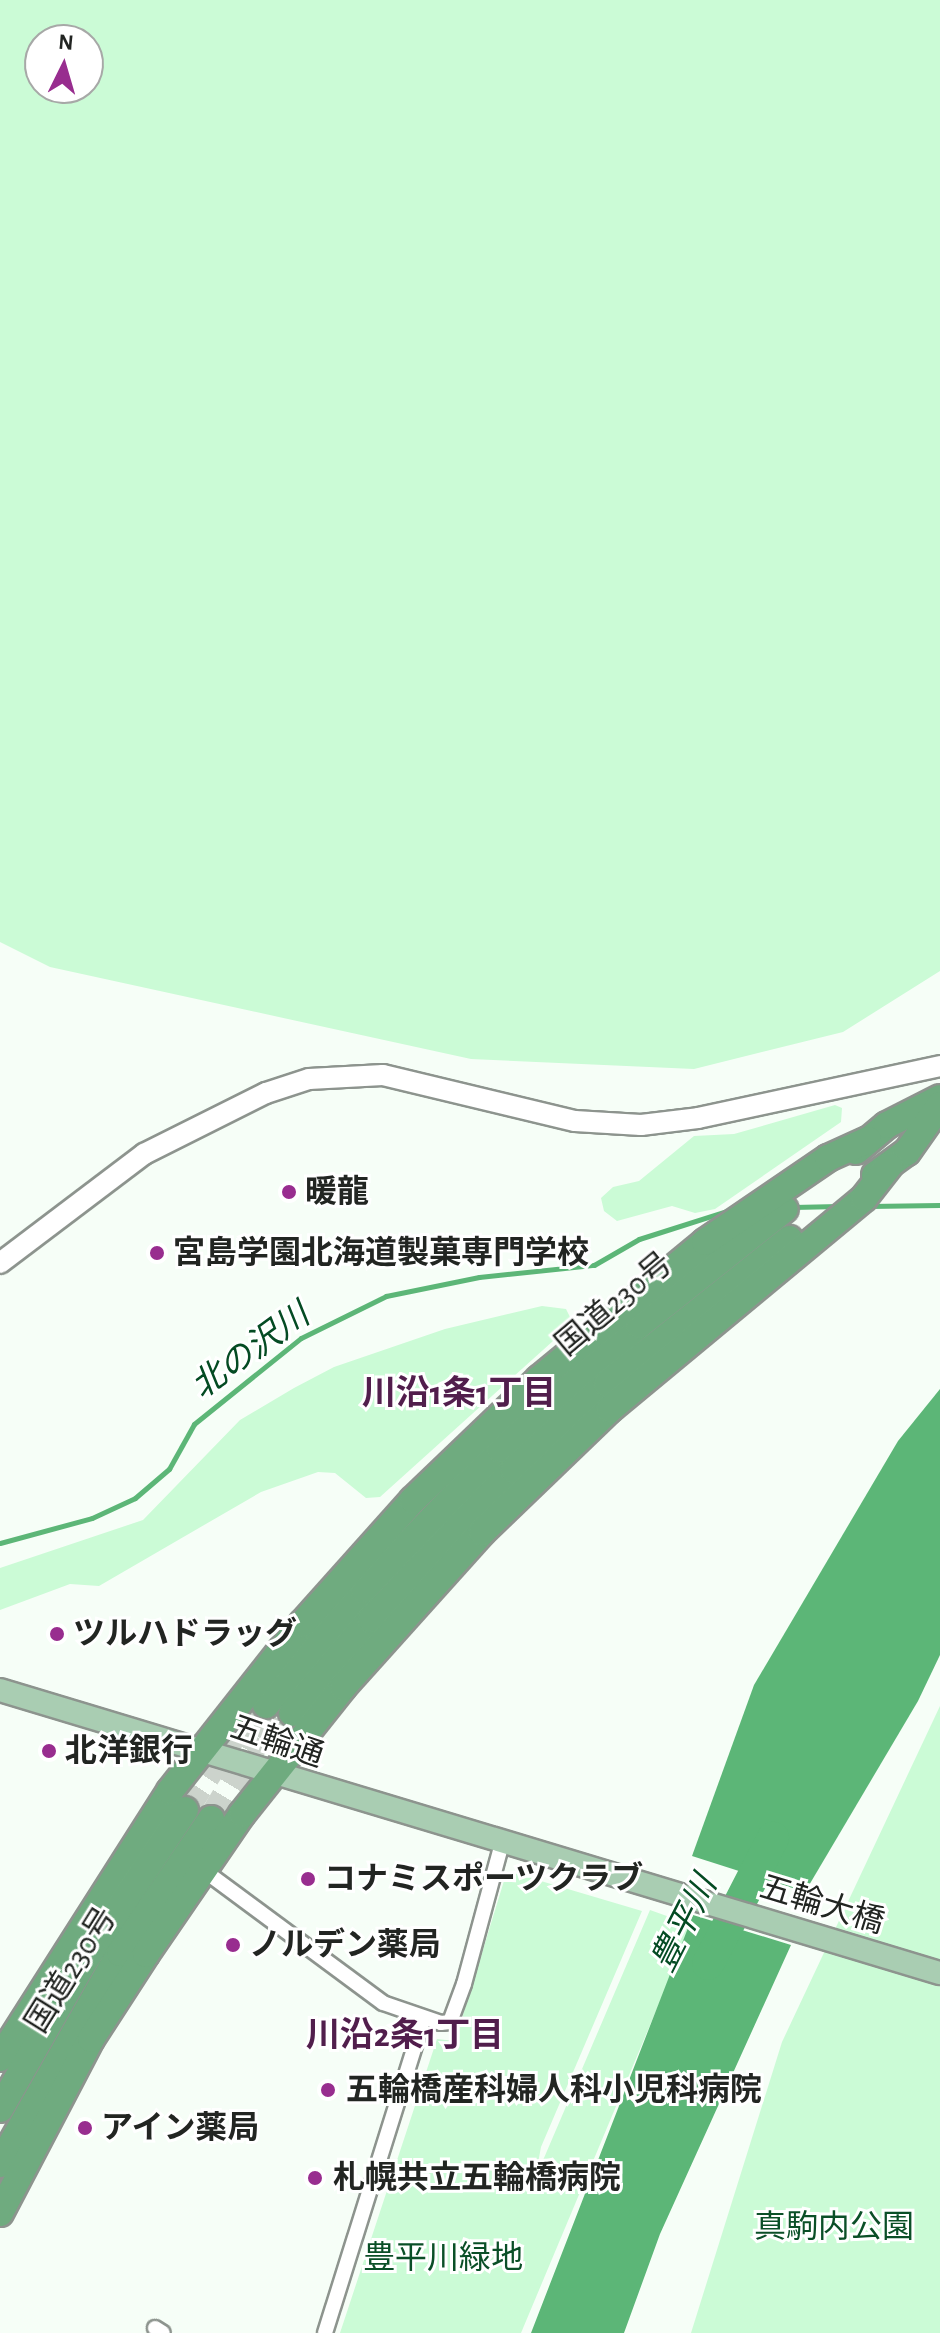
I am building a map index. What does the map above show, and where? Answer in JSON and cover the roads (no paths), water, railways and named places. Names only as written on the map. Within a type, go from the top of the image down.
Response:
[{"type":"highway","name":"国道230号","points":[[266,1705],[461,1487],[639,1325],[810,1181],[868,1140],[940,1098]]},
{"type":"highway","name":"国道230号","points":[[292,1713],[467,1516],[577,1411],[683,1321],[907,1152],[940,1105]]},
{"type":"highway","points":[[0,2213],[91,2039],[202,1869],[274,1774],[388,1635],[482,1532],[610,1409],[864,1198],[878,1175]]},
{"type":"highway","points":[[0,2058],[87,1913],[203,1751],[302,1624],[413,1500],[597,1330],[705,1242],[810,1181]]},
{"type":"highway","name":"国道230号","points":[[0,2109],[82,1965],[185,1810]]},
{"type":"highway","name":"国道230号","points":[[0,2164],[120,1953],[211,1819]]},
{"type":"main road","name":"五輪通","points":[[0,1690],[534,1853]]},
{"type":"main road","name":"五輪大橋","points":[[534,1853],[940,1973]]},
{"type":"street","points":[[0,1263],[144,1154],[266,1093],[309,1079],[383,1075],[575,1121],[641,1125],[698,1118],[940,1066]]},
{"type":"street","points":[[202,1869],[383,2003],[424,2018],[450,2022],[484,1924],[502,1843]]},
{"type":"street","points":[[325,2333],[424,2018]]},
{"type":"waterway","name":"北の沢川","points":[[869,1206],[940,1205]]},
{"type":"waterway","name":"北の沢川","points":[[793,1207],[839,1206]]},
{"type":"waterway","name":"北の沢川","points":[[0,1543],[92,1518],[135,1498],[169,1469],[194,1424],[301,1338],[386,1296],[479,1277],[594,1265],[639,1239],[739,1207]]},
{"type":"waterway","name":"豊平川","points":[[708,1964],[773,1838]]},
{"type":"tunnel","points":[[185,1810],[248,1714],[266,1705]]},
{"type":"tunnel","points":[[211,1819],[259,1738],[292,1713]]},
{"type":"place","name":"暖龍","points":[[289,1192]]},
{"type":"place","name":"宮島学園北海道製菓専門学校","points":[[157,1253]]},
{"type":"place","name":"ツルハドラッグ","points":[[57,1634]]},
{"type":"place","name":"北洋銀行","points":[[49,1751]]},
{"type":"place","name":"コナミスポーツクラブ","points":[[308,1879]]},
{"type":"place","name":"ノルデン薬局","points":[[233,1945]]},
{"type":"place","name":"五輪橋産科婦人科小児科病院","points":[[328,2090]]},
{"type":"place","name":"アイン薬局","points":[[85,2128]]},
{"type":"place","name":"札幌共立五輪橋病院","points":[[315,2178]]},
{"type":"district","name":"川沿1条1丁目","points":[[459,1395]]},
{"type":"district","name":"川沿2条1丁目","points":[[405,2037]]},
{"type":"park label","name":"真駒内公園","points":[[834,2227]]},
{"type":"park label","name":"豊平川緑地","points":[[443,2258]]}]
